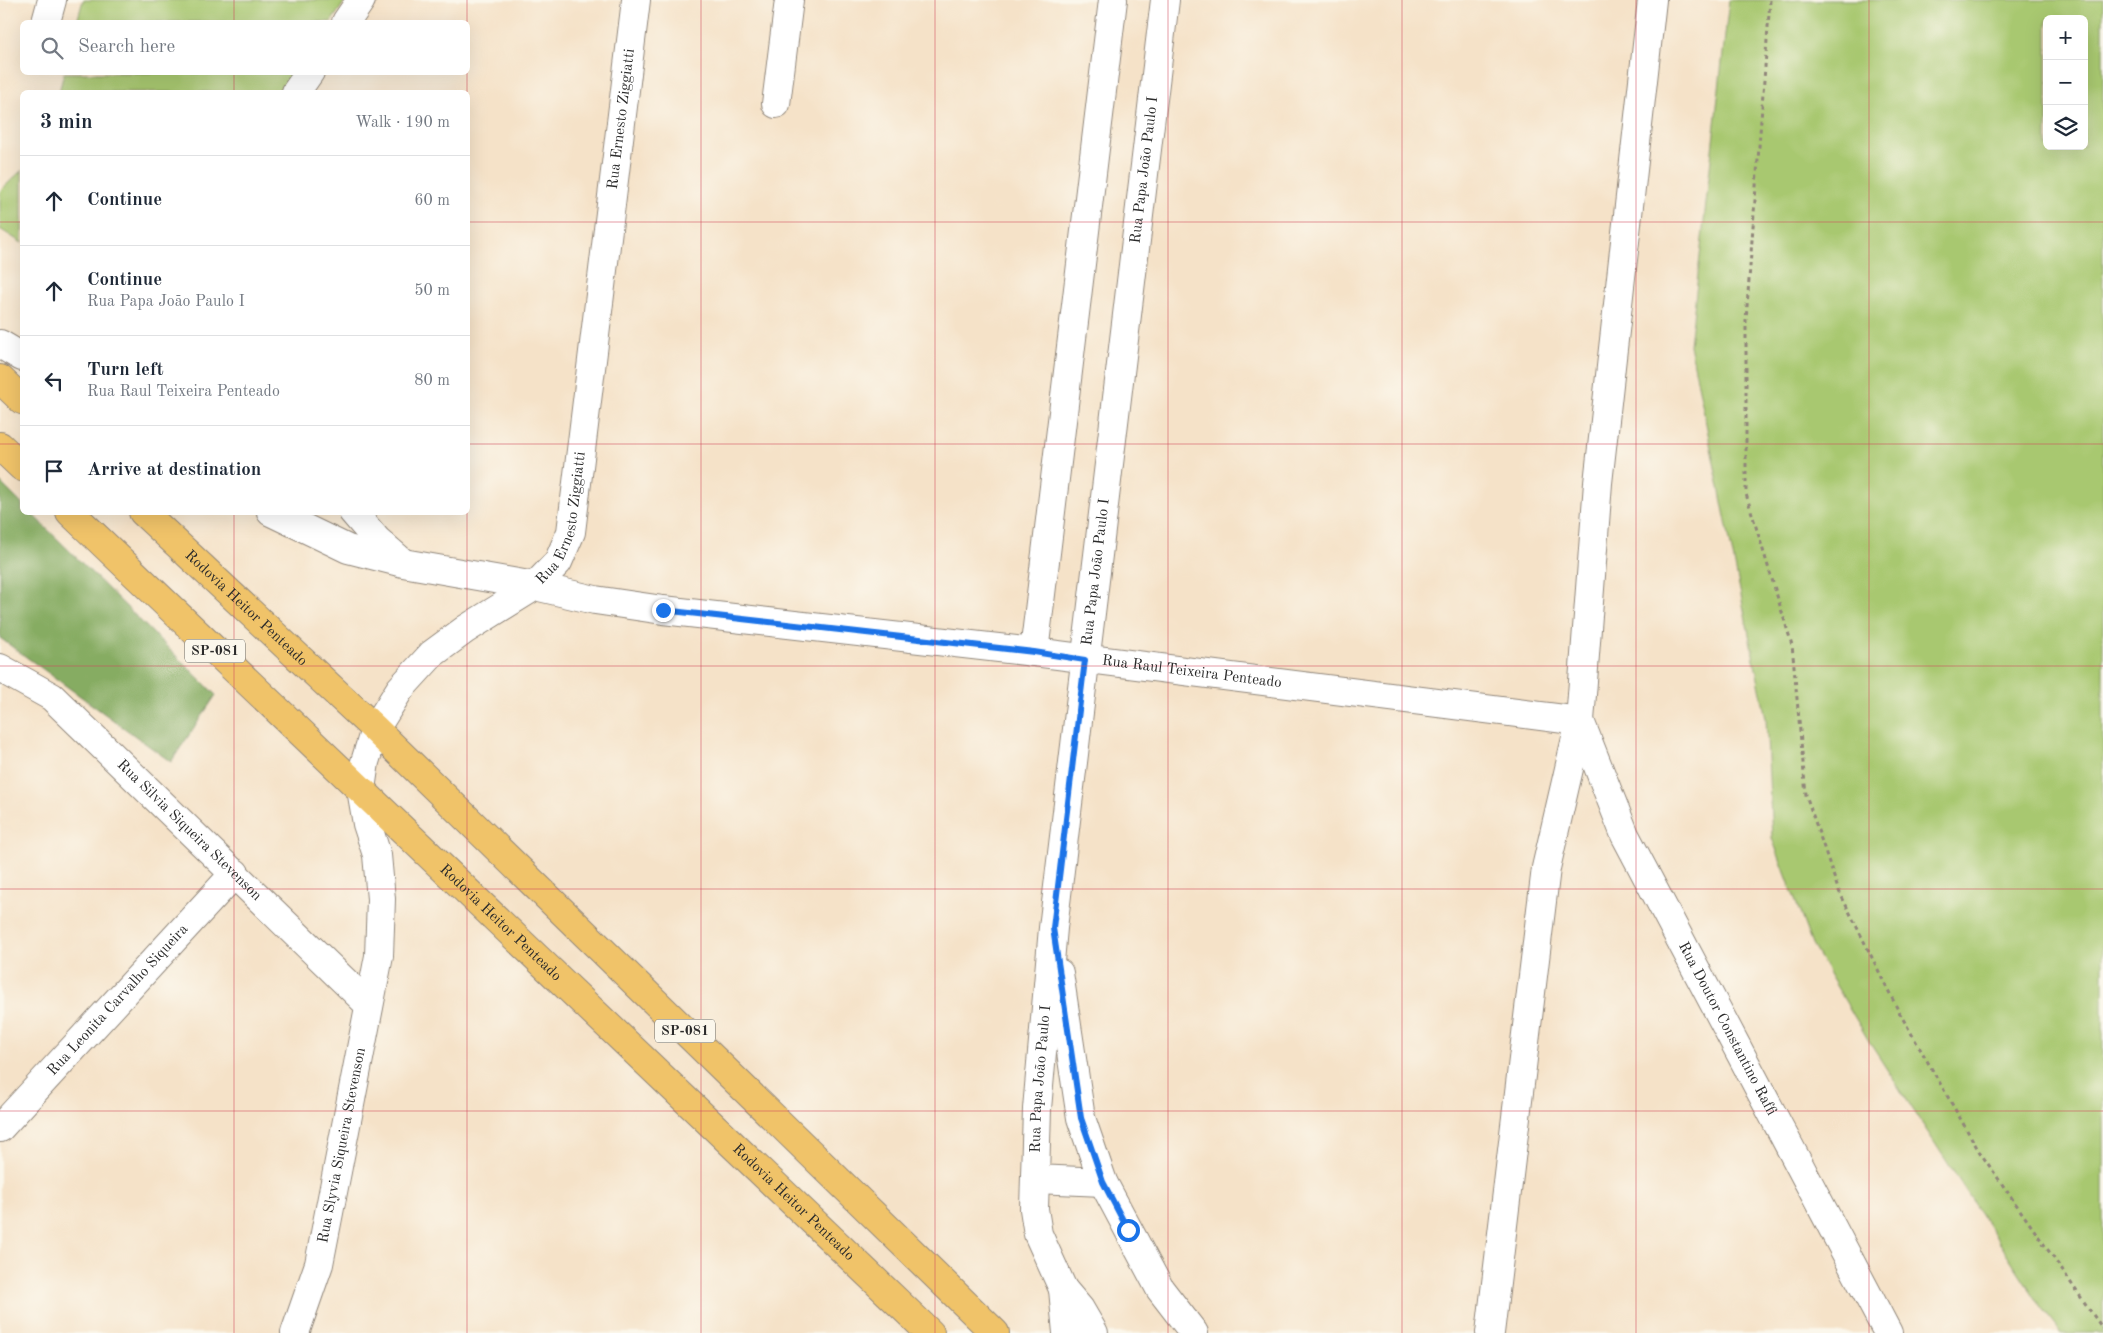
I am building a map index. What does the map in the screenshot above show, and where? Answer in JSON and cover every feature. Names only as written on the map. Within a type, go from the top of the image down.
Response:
[{"type":"main road","points":[[0,379],[20,398]]},
{"type":"main road","points":[[0,446],[20,466]]},
{"type":"main road","name":"Rodovia Heitor Penteado","points":[[73,515],[930,1333]]},
{"type":"main road","name":"Rodovia Heitor Penteado","points":[[146,515],[375,729],[994,1333]]},
{"type":"street","points":[[47,20],[52,0]]},
{"type":"street","points":[[347,20],[362,0]]},
{"type":"street","name":"Rua Ernesto Ziggiatti","points":[[379,956],[382,899],[377,855],[367,824],[361,790],[365,762],[375,729],[400,689],[432,654],[466,629],[535,586],[558,562],[571,532],[636,0]]},
{"type":"street","points":[[776,104],[789,0]]},
{"type":"street","points":[[1034,652],[1112,0]]},
{"type":"street","name":"Rua Papa João Paulo I","points":[[1094,1333],[1080,1309],[1063,1289],[1038,1234],[1034,1209],[1036,1109],[1053,928],[1165,0]]},
{"type":"street","points":[[1490,1333],[1546,868],[1580,721],[1598,482],[1652,0]]},
{"type":"street","points":[[297,90],[308,75]]},
{"type":"street","points":[[0,344],[20,356]]},
{"type":"street","name":"Rua Raul Teixeira Penteado","points":[[277,515],[348,549],[403,563],[535,586],[595,600],[663,610],[1034,652],[1085,660],[1580,721]]},
{"type":"street","points":[[356,515],[377,540],[403,563]]},
{"type":"street","name":"Rua Silvia Siqueira Stevenson","points":[[0,668],[52,697],[369,1005]]},
{"type":"street","name":"Rua Doutor Constantino Raffi","points":[[1580,721],[1625,835],[1888,1333]]},
{"type":"street","name":"Rua Leonita Carvalho Siqueira","points":[[0,1128],[235,873]]},
{"type":"street","points":[[1053,928],[1081,1118],[1103,1182],[1160,1289],[1194,1333]]},
{"type":"street","name":"Rua Slyvia Siqueira Stevenson","points":[[295,1333],[319,1264],[379,956]]},
{"type":"street","points":[[1036,1179],[1103,1182]]},
{"type":"street","name":"Rua Papa João Paulo I","points":[[1063,1289],[1067,1333]]},
{"type":"path","points":[[1770,0],[1746,320],[1746,494],[1792,645],[1806,795],[1838,889],[1899,1012],[1979,1151],[2103,1329]]},
{"type":"green space","points":[[83,0],[346,0],[332,20],[78,20]]},
{"type":"green space","points":[[1729,0],[2103,0],[2103,1333],[2061,1333],[2042,1308],[1873,1048],[1812,945],[1772,838],[1766,718],[1690,345]]},
{"type":"green space","points":[[63,75],[296,75],[284,90],[60,90]]},
{"type":"green space","points":[[20,172],[20,242],[0,229],[0,191]]},
{"type":"green space","points":[[0,482],[20,502],[20,515],[33,515],[216,695],[171,762],[0,638]]},
{"type":"route","points":[[663,610],[1034,652],[1085,660],[1053,928],[1081,1118],[1103,1182],[1128,1230]]}]
